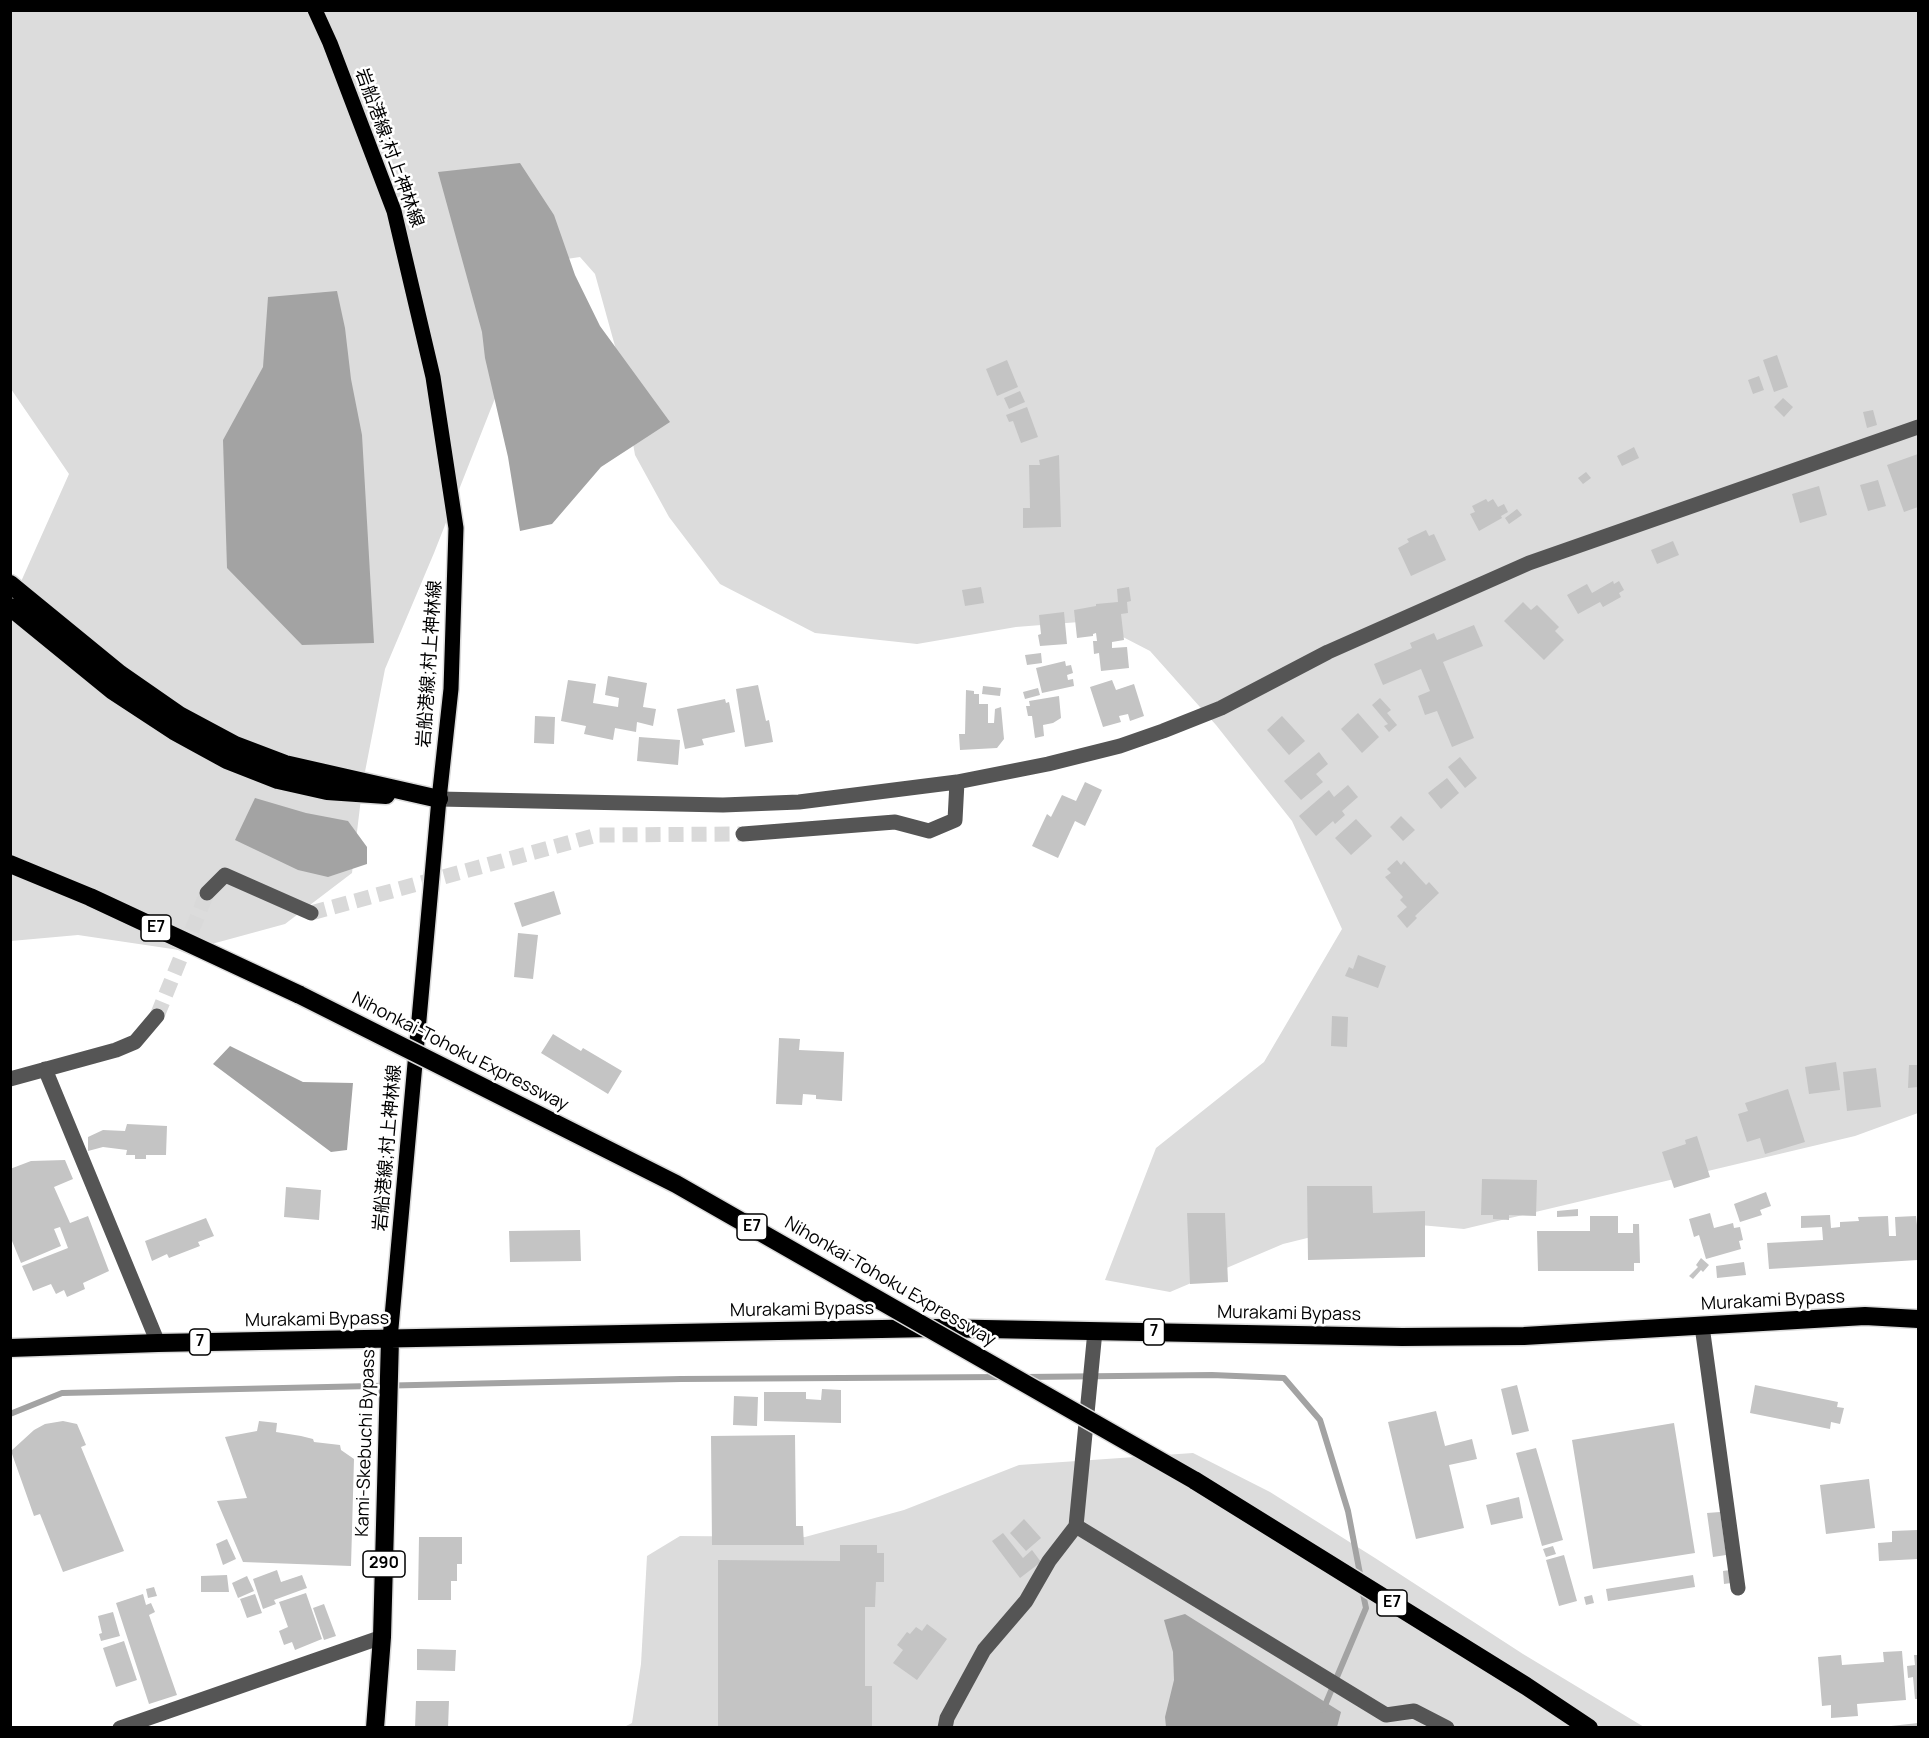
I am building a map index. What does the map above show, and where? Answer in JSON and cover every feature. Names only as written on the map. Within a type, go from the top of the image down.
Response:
[{"type":"highway","points":[[10,584],[120,674],[179,715],[235,745],[285,764],[439,799]]},
{"type":"highway","points":[[10,608],[113,691],[174,731],[227,760],[278,780],[327,791],[439,799]]},
{"type":"highway","name":"Nihonkai-Tohoku Expressway","points":[[10,864],[90,897],[300,995],[676,1184],[1194,1480],[1526,1686],[1589,1728]]},
{"type":"highway","name":"Murakami Bypass","points":[[10,1348],[933,1328],[1401,1337],[1524,1336],[1865,1316],[1918,1319]]},
{"type":"highway","name":"Kami-Skebuchi Bypass","points":[[375,1728],[382,1637],[390,1340]]},
{"type":"main road","name":"岩船港線;村上神林線","points":[[315,10],[330,43],[394,211],[433,377],[456,528],[452,689],[439,799],[390,1340]]},
{"type":"street","points":[[439,799],[723,806],[799,802],[957,782],[1048,764],[1163,732],[1221,708],[1328,652],[1529,563],[1918,428]]},
{"type":"street","points":[[743,834],[895,822],[929,831],[955,820],[957,782]]},
{"type":"street","points":[[207,893],[225,875],[311,912]]},
{"type":"street","points":[[10,1079],[116,1050],[135,1042],[157,1016]]},
{"type":"street","points":[[45,1069],[158,1343]]},
{"type":"street","points":[[1702,1326],[1738,1588]]},
{"type":"street","points":[[945,1728],[947,1718],[984,1650],[1026,1601],[1049,1561],[1076,1526],[1095,1331]]},
{"type":"street","points":[[1076,1526],[1388,1721],[1414,1712],[1447,1728]]},
{"type":"street","points":[[120,1728],[382,1637]]},
{"type":"shaded area","points":[[11,11],[1918,11],[1918,1113],[1855,1136],[1464,1229],[1376,1221],[1283,1244],[1170,1292],[1105,1280],[1156,1148],[1264,1062],[1342,929],[1292,821],[1216,725],[1150,651],[1092,621],[1016,627],[917,644],[815,633],[720,584],[669,517],[635,455],[618,357],[595,274],[580,257],[553,261],[385,669],[363,782],[352,873],[285,924],[186,951],[78,935],[11,941],[11,604],[69,474],[11,389]]},
{"type":"shaded area","points":[[520,163],[554,215],[575,275],[600,326],[670,422],[601,467],[552,524],[520,531],[508,457],[485,358],[482,332],[438,172]]},
{"type":"shaded area","points":[[337,291],[362,435],[374,643],[302,645],[227,568],[223,440],[263,367],[268,297]]},
{"type":"shaded area","points":[[255,798],[306,813],[348,821],[367,847],[367,864],[328,877],[298,870],[235,840]]},
{"type":"shaded area","points":[[230,1046],[303,1082],[353,1083],[347,1150],[331,1152],[213,1064]]},
{"type":"shaded area","points":[[1193,1453],[1270,1492],[1523,1654],[1644,1727],[622,1728],[632,1723],[641,1664],[647,1556],[680,1536],[805,1537],[904,1510],[1019,1465]]},
{"type":"shaded area","points":[[1185,1614],[1341,1712],[1337,1727],[1166,1727],[1165,1717],[1174,1680],[1173,1652],[1164,1620]]},
{"type":"building","points":[[1777,355],[1788,387],[1774,392],[1763,360]]},
{"type":"building","points":[[1007,360],[1018,387],[997,396],[986,369]]},
{"type":"building","points":[[1759,376],[1764,390],[1753,394],[1748,380]]},
{"type":"building","points":[[1020,391],[1025,402],[1009,409],[1004,398]]},
{"type":"building","points":[[1783,398],[1793,407],[1784,417],[1774,407]]},
{"type":"building","points":[[1027,407],[1038,437],[1021,443],[1013,421],[1009,422],[1006,415]]},
{"type":"building","points":[[1873,410],[1877,425],[1867,428],[1863,412]]},
{"type":"building","points":[[1634,447],[1639,458],[1622,466],[1617,456]]},
{"type":"building","points":[[1918,454],[1918,507],[1904,512],[1887,465]]},
{"type":"building","points":[[1059,455],[1061,527],[1023,528],[1023,508],[1030,508],[1029,465],[1040,465],[1039,460]]},
{"type":"building","points":[[1586,472],[1591,478],[1583,484],[1578,478]]},
{"type":"building","points":[[1878,480],[1886,506],[1868,511],[1860,485]]},
{"type":"building","points":[[1819,486],[1827,515],[1800,523],[1792,494]]},
{"type":"building","points":[[1486,499],[1488,502],[1493,499],[1498,507],[1504,504],[1508,512],[1479,531],[1470,514],[1475,512],[1472,506]]},
{"type":"building","points":[[1517,509],[1522,515],[1509,524],[1505,518]]},
{"type":"building","points":[[1426,530],[1429,536],[1434,534],[1446,560],[1411,576],[1398,548],[1409,542],[1407,539]]},
{"type":"building","points":[[1673,541],[1679,555],[1657,564],[1651,550]]},
{"type":"building","points":[[1613,581],[1614,584],[1619,581],[1624,590],[1619,593],[1621,597],[1603,607],[1600,602],[1578,614],[1567,595],[1587,584],[1592,593]]},
{"type":"building","points":[[981,587],[984,603],[965,606],[962,590]]},
{"type":"building","points":[[1129,587],[1131,601],[1127,602],[1128,613],[1121,614],[1124,640],[1112,642],[1112,648],[1127,647],[1129,668],[1101,671],[1099,653],[1094,654],[1093,641],[1097,641],[1096,633],[1093,636],[1077,638],[1074,610],[1096,606],[1096,604],[1118,602],[1117,589]]},
{"type":"building","points":[[1523,602],[1531,610],[1537,605],[1559,627],[1555,631],[1564,640],[1544,660],[1504,621]]},
{"type":"building","points":[[1064,612],[1067,644],[1040,646],[1039,615]]},
{"type":"building","points":[[1474,625],[1483,646],[1443,662],[1474,738],[1452,747],[1437,711],[1425,715],[1418,696],[1430,691],[1421,669],[1383,685],[1374,664],[1412,648],[1410,643],[1434,633],[1437,640]]},
{"type":"building","points":[[1041,653],[1042,663],[1027,665],[1025,655]]},
{"type":"building","points":[[1065,661],[1066,666],[1071,665],[1073,673],[1067,675],[1068,680],[1073,679],[1074,686],[1042,693],[1036,668]]},
{"type":"building","points":[[608,676],[647,683],[643,707],[656,709],[653,726],[637,722],[636,732],[615,728],[613,740],[584,734],[586,726],[561,721],[568,680],[596,684],[593,703],[618,707],[619,698],[605,695]]},
{"type":"building","points":[[1112,680],[1116,690],[1134,684],[1144,716],[1130,721],[1128,714],[1119,716],[1121,722],[1103,727],[1090,687]]},
{"type":"building","points":[[758,685],[773,742],[745,747],[736,689]]},
{"type":"building","points":[[983,686],[1001,688],[1000,696],[982,694]]},
{"type":"building","points":[[1038,688],[1040,695],[1025,699],[1023,692]]},
{"type":"building","points":[[966,690],[979,694],[979,704],[988,704],[988,723],[994,723],[995,709],[1001,707],[1004,739],[997,748],[960,750],[959,734],[965,734]]},
{"type":"building","points":[[1059,696],[1061,718],[1043,725],[1044,736],[1035,738],[1032,716],[1028,716],[1026,706],[1030,706],[1029,701]]},
{"type":"building","points":[[1380,698],[1391,710],[1387,713],[1397,725],[1389,732],[1384,726],[1388,724],[1372,705]]},
{"type":"building","points":[[725,699],[726,703],[729,702],[735,732],[702,739],[704,745],[685,749],[677,709]]},
{"type":"building","points":[[1358,713],[1379,737],[1362,753],[1341,729]]},
{"type":"building","points":[[535,716],[555,717],[554,744],[534,743]]},
{"type":"building","points":[[1282,716],[1305,741],[1289,755],[1267,730]]},
{"type":"building","points":[[639,737],[680,740],[678,765],[637,761]]},
{"type":"building","points":[[1319,752],[1328,764],[1316,774],[1323,782],[1301,800],[1284,781]]},
{"type":"building","points":[[1460,757],[1477,778],[1465,788],[1448,767]]},
{"type":"building","points":[[1447,778],[1459,793],[1441,809],[1428,793]]},
{"type":"building","points":[[1085,782],[1102,790],[1085,826],[1075,821],[1058,858],[1032,846],[1047,814],[1051,817],[1062,795],[1076,801]]},
{"type":"building","points":[[1348,785],[1358,797],[1342,811],[1345,815],[1335,824],[1333,821],[1316,836],[1299,816],[1329,790],[1334,797]]},
{"type":"building","points":[[1401,816],[1415,830],[1403,841],[1390,827]]},
{"type":"building","points":[[1356,819],[1372,836],[1351,855],[1335,838]]},
{"type":"building","points":[[1397,860],[1401,865],[1404,861],[1426,885],[1429,882],[1439,893],[1415,916],[1417,918],[1407,928],[1397,916],[1407,907],[1400,900],[1403,897],[1385,877],[1391,873],[1387,869]]},
{"type":"building","points":[[554,891],[561,914],[522,927],[514,903]]},
{"type":"building","points":[[518,933],[538,935],[533,979],[514,977]]},
{"type":"building","points":[[1358,955],[1386,966],[1378,988],[1345,976],[1349,967],[1353,969]]},
{"type":"building","points":[[1332,1016],[1348,1017],[1347,1047],[1331,1046]]},
{"type":"building","points":[[553,1034],[581,1051],[583,1048],[622,1071],[608,1094],[541,1053]]},
{"type":"building","points":[[779,1038],[800,1039],[799,1050],[844,1052],[842,1101],[816,1099],[816,1095],[803,1094],[802,1105],[776,1104]]},
{"type":"building","points":[[1836,1062],[1840,1090],[1809,1094],[1805,1067]]},
{"type":"building","points":[[1909,1065],[1918,1065],[1918,1087],[1908,1088]]},
{"type":"building","points":[[1876,1068],[1881,1107],[1847,1111],[1843,1072]]},
{"type":"building","points":[[1788,1089],[1805,1142],[1765,1154],[1760,1138],[1747,1142],[1738,1114],[1748,1111],[1745,1103]]},
{"type":"building","points":[[127,1124],[167,1126],[166,1155],[146,1155],[146,1159],[135,1159],[135,1155],[126,1155],[127,1150],[103,1147],[88,1151],[88,1137],[103,1130],[125,1131]]},
{"type":"building","points":[[1697,1136],[1710,1177],[1674,1188],[1662,1152],[1686,1144],[1685,1140]]},
{"type":"building","points":[[65,1160],[73,1179],[54,1187],[70,1223],[88,1216],[109,1271],[83,1283],[85,1289],[67,1297],[64,1290],[56,1294],[51,1284],[33,1291],[22,1266],[68,1248],[60,1227],[54,1229],[61,1246],[21,1263],[10,1236],[10,1169],[31,1161]]},
{"type":"building","points":[[1482,1179],[1537,1180],[1536,1216],[1509,1215],[1509,1220],[1493,1219],[1493,1215],[1481,1215]]},
{"type":"building","points":[[1307,1186],[1372,1186],[1373,1213],[1425,1211],[1425,1257],[1308,1260]]},
{"type":"building","points":[[286,1187],[321,1190],[319,1220],[284,1217]]},
{"type":"building","points":[[1766,1192],[1771,1206],[1760,1210],[1762,1215],[1740,1222],[1734,1204]]},
{"type":"building","points":[[1578,1209],[1578,1216],[1557,1217],[1557,1211]]},
{"type":"building","points":[[1187,1213],[1225,1213],[1228,1282],[1190,1284]]},
{"type":"building","points":[[1710,1213],[1714,1228],[1733,1223],[1734,1228],[1740,1227],[1743,1240],[1739,1241],[1741,1249],[1706,1259],[1699,1235],[1694,1237],[1689,1219]]},
{"type":"building","points":[[1830,1215],[1831,1228],[1840,1227],[1840,1222],[1859,1221],[1858,1217],[1888,1216],[1889,1236],[1896,1236],[1895,1217],[1916,1216],[1918,1260],[1769,1269],[1767,1243],[1823,1240],[1822,1227],[1801,1228],[1801,1216]]},
{"type":"building","points":[[1590,1216],[1618,1216],[1618,1233],[1633,1233],[1633,1224],[1639,1224],[1640,1263],[1634,1263],[1634,1271],[1538,1271],[1537,1231],[1590,1231]]},
{"type":"building","points":[[206,1218],[214,1236],[198,1242],[200,1246],[169,1258],[167,1254],[152,1261],[145,1241]]},
{"type":"building","points":[[580,1230],[581,1261],[510,1262],[509,1231]]},
{"type":"building","points":[[1701,1258],[1709,1265],[1693,1279],[1689,1276],[1698,1267],[1696,1265]]},
{"type":"building","points":[[1744,1262],[1746,1275],[1717,1278],[1716,1266]]},
{"type":"building","points":[[1517,1385],[1529,1431],[1512,1435],[1501,1389]]},
{"type":"building","points":[[1755,1385],[1838,1402],[1837,1407],[1844,1408],[1840,1424],[1831,1422],[1830,1429],[1750,1413]]},
{"type":"building","points":[[822,1389],[841,1390],[841,1423],[764,1421],[764,1392],[806,1392],[806,1399],[821,1400]]},
{"type":"building","points":[[734,1396],[758,1397],[757,1426],[733,1425]]},
{"type":"building","points":[[1436,1411],[1445,1446],[1472,1439],[1477,1459],[1449,1465],[1464,1528],[1416,1539],[1388,1422]]},
{"type":"building","points":[[63,1421],[77,1424],[86,1445],[81,1447],[124,1551],[63,1572],[40,1514],[34,1516],[11,1451],[34,1430],[45,1424]]},
{"type":"building","points":[[259,1421],[277,1423],[276,1432],[313,1439],[314,1442],[340,1445],[341,1450],[354,1459],[351,1566],[243,1562],[217,1501],[247,1498],[225,1437],[257,1431]]},
{"type":"building","points":[[1674,1423],[1695,1553],[1593,1569],[1572,1440]]},
{"type":"building","points":[[795,1435],[796,1526],[803,1526],[804,1545],[712,1545],[711,1436]]},
{"type":"building","points":[[1536,1448],[1563,1540],[1542,1546],[1516,1453]]},
{"type":"building","points":[[1869,1479],[1875,1528],[1826,1534],[1820,1485]]},
{"type":"building","points":[[1519,1497],[1523,1518],[1491,1525],[1486,1505]]},
{"type":"building","points":[[1720,1512],[1726,1555],[1713,1557],[1707,1513]]},
{"type":"building","points":[[1024,1519],[1041,1538],[1026,1551],[1010,1533]]},
{"type":"building","points":[[1918,1530],[1918,1559],[1879,1561],[1878,1543],[1892,1542],[1892,1531]]},
{"type":"building","points":[[1003,1533],[1023,1558],[1032,1550],[1041,1562],[1020,1578],[992,1541]]},
{"type":"building","points":[[419,1537],[462,1537],[462,1564],[457,1564],[457,1581],[451,1581],[451,1600],[418,1600]]},
{"type":"building","points":[[227,1539],[236,1559],[223,1565],[216,1544]]},
{"type":"building","points":[[840,1545],[877,1545],[877,1553],[884,1553],[884,1582],[876,1582],[875,1607],[865,1607],[865,1686],[872,1686],[872,1728],[718,1728],[718,1560],[840,1561]]},
{"type":"building","points":[[1553,1546],[1556,1554],[1546,1557],[1543,1549]]},
{"type":"building","points":[[1564,1555],[1577,1601],[1559,1606],[1546,1560]]},
{"type":"building","points":[[277,1570],[281,1582],[302,1575],[307,1588],[274,1600],[276,1604],[263,1609],[253,1579]]},
{"type":"building","points":[[1730,1570],[1731,1583],[1724,1584],[1723,1571]]},
{"type":"building","points":[[227,1575],[229,1592],[201,1592],[201,1576]]},
{"type":"building","points":[[1693,1575],[1695,1587],[1608,1601],[1606,1589]]},
{"type":"building","points":[[247,1576],[254,1591],[238,1598],[232,1583]]},
{"type":"building","points":[[154,1587],[157,1596],[148,1598],[146,1589]]},
{"type":"building","points":[[306,1593],[322,1639],[295,1650],[292,1642],[284,1645],[279,1631],[288,1627],[279,1602]]},
{"type":"building","points":[[143,1594],[146,1605],[151,1603],[155,1612],[149,1615],[177,1695],[149,1704],[116,1603]]},
{"type":"building","points":[[255,1594],[262,1613],[247,1618],[240,1599]]},
{"type":"building","points":[[1592,1595],[1594,1603],[1586,1605],[1584,1597]]},
{"type":"building","points":[[324,1604],[336,1636],[324,1640],[313,1608]]},
{"type":"building","points":[[113,1612],[120,1636],[101,1641],[99,1634],[102,1633],[98,1616]]},
{"type":"building","points":[[927,1624],[947,1639],[917,1680],[893,1663],[903,1650],[897,1645],[907,1632],[910,1634],[916,1627],[922,1631]]},
{"type":"building","points":[[124,1641],[137,1680],[116,1687],[103,1648]]},
{"type":"building","points":[[417,1649],[456,1650],[455,1671],[417,1670]]},
{"type":"building","points":[[1902,1651],[1906,1700],[1857,1704],[1858,1716],[1831,1718],[1831,1705],[1822,1706],[1818,1657],[1841,1655],[1842,1665],[1884,1662],[1883,1652]]},
{"type":"building","points":[[1914,1655],[1918,1655],[1918,1699],[1915,1699],[1913,1677],[1908,1678],[1907,1666],[1915,1665]]},
{"type":"building","points":[[416,1701],[449,1701],[448,1728],[415,1728]]},
{"type":"building","points":[[1918,1723],[1918,1728],[1891,1728],[1891,1726]]},
{"type":"waterway","points":[[1025,1377],[1212,1375],[1284,1378],[1320,1420],[1348,1511],[1361,1579]]},
{"type":"waterway","points":[[10,1414],[62,1393],[681,1379],[1003,1377]]},
{"type":"waterway","points":[[1323,1710],[1366,1608],[1362,1589]]},
{"type":"tunnel","points":[[311,913],[597,835],[743,834]]},
{"type":"tunnel","points":[[157,1016],[207,893]]}]
